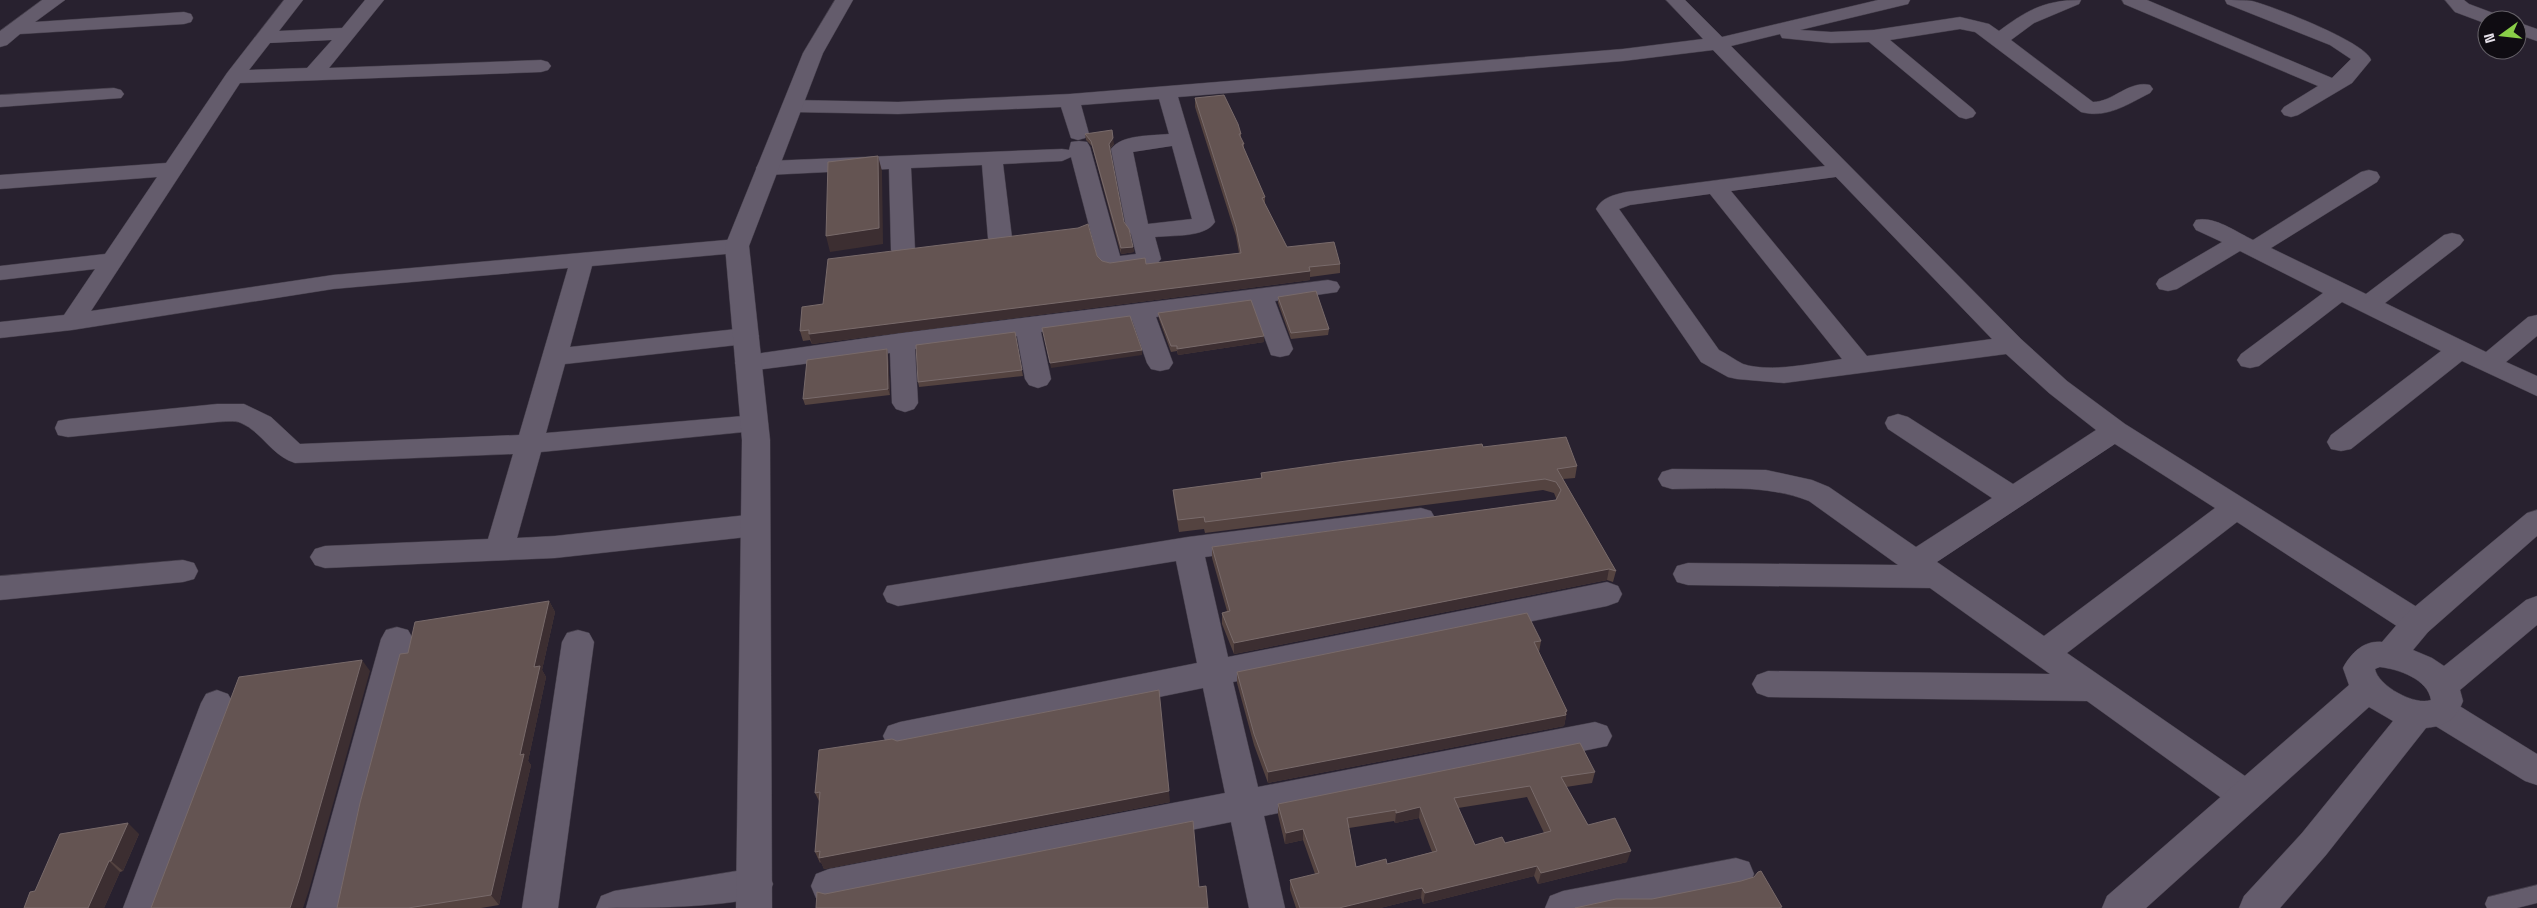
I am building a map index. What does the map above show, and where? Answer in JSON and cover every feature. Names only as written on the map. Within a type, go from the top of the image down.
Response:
[{"type":"street","points":[[5,36],[38,10],[56,0]]},
{"type":"street","points":[[72,322],[234,78],[294,0]]},
{"type":"street","points":[[313,74],[375,0]]},
{"type":"street","points":[[614,908],[754,896],[755,424],[737,246],[812,53],[844,0]]},
{"type":"street","points":[[1675,0],[2012,345],[2058,387],[2115,431],[2237,507],[2416,623]]},
{"type":"street","points":[[792,106],[898,108],[1070,100],[1623,55],[1719,43],[1901,0]]},
{"type":"street","points":[[1998,41],[2027,19],[2072,0]]},
{"type":"street","points":[[2131,0],[2334,86]]},
{"type":"street","points":[[2234,0],[2336,42],[2360,56],[2361,60],[2353,71],[2334,86],[2291,111]]},
{"type":"street","points":[[2454,0],[2462,8],[2477,14]]},
{"type":"street","points":[[5,36],[184,18]]},
{"type":"street","points":[[1768,31],[1821,38],[1874,37],[1965,23],[1982,28],[2088,108],[2104,108],[2143,89]]},
{"type":"street","points":[[2258,54],[2304,28]]},
{"type":"street","points":[[264,38],[347,33]]},
{"type":"street","points":[[1874,37],[1966,113]]},
{"type":"street","points":[[234,78],[541,66]]},
{"type":"street","points":[[1142,231],[1190,227],[1204,222],[1168,93]]},
{"type":"street","points":[[0,101],[114,94]]},
{"type":"street","points":[[1070,100],[1073,145],[1111,264],[1149,259],[1142,231],[1137,227],[1122,149],[1134,144],[1181,139]]},
{"type":"street","points":[[768,168],[992,158],[1073,145]]},
{"type":"street","points":[[992,158],[1000,238]]},
{"type":"street","points":[[900,162],[903,250]]},
{"type":"street","points":[[0,182],[172,169]]},
{"type":"street","points":[[1841,170],[1626,199],[1609,205],[1608,209],[1710,356],[1737,371],[1754,374],[1784,375],[2012,345]]},
{"type":"street","points":[[2168,284],[2246,245],[2369,177]]},
{"type":"street","points":[[1716,186],[1861,365]]},
{"type":"street","points":[[2204,225],[2537,387]]},
{"type":"street","points":[[2368,304],[2452,240]]},
{"type":"street","points":[[4,333],[333,282],[737,246]]},
{"type":"street","points":[[0,273],[112,260]]},
{"type":"street","points":[[499,551],[582,260]]},
{"type":"street","points":[[748,363],[902,341],[1328,287]]},
{"type":"street","points":[[2250,360],[2341,291]]},
{"type":"street","points":[[1261,294],[1280,349]]},
{"type":"street","points":[[1141,310],[1160,364]]},
{"type":"street","points":[[2489,363],[2537,323]]},
{"type":"street","points":[[1027,325],[1038,379]]},
{"type":"street","points":[[554,357],[746,336]]},
{"type":"street","points":[[902,341],[904,403]]},
{"type":"street","points":[[2341,442],[2460,349]]},
{"type":"street","points":[[68,428],[233,412],[252,416],[288,449],[295,453],[529,444],[755,424]]},
{"type":"street","points":[[1898,423],[2013,498]]},
{"type":"street","points":[[1688,574],[1926,570],[2013,498],[2115,431]]},
{"type":"street","points":[[1672,479],[1754,481],[1802,486],[1819,494],[2246,796]]},
{"type":"street","points":[[2044,653],[2237,507]]},
{"type":"street","points":[[898,594],[1188,548],[1445,515]]},
{"type":"street","points":[[2390,655],[2416,623],[2537,520]]},
{"type":"street","points":[[325,557],[499,551],[555,547],[756,525]]},
{"type":"street","points":[[1188,548],[1268,908]]},
{"type":"street","points":[[0,588],[183,571]]},
{"type":"street","points":[[900,736],[1607,594]]},
{"type":"street","points":[[2257,908],[2433,704],[2537,608]]},
{"type":"street","points":[[324,908],[397,639]]},
{"type":"street","points":[[540,908],[578,642]]},
{"type":"street","points":[[2433,704],[2419,666],[2390,655],[2378,654],[2368,656],[2362,662],[2359,669],[2361,678],[2368,688],[2389,706],[2433,704],[2537,771]]},
{"type":"street","points":[[1768,684],[2093,688]]},
{"type":"street","points":[[2120,908],[2368,688]]},
{"type":"street","points":[[140,908],[217,703]]},
{"type":"street","points":[[829,886],[1244,803],[1595,736]]},
{"type":"street","points":[[1563,908],[1736,874]]},
{"type":"lane","points":[[2495,904],[2537,894]]},
{"type":"building","points":[[1224,95],[1238,124],[1241,134],[1239,134],[1244,144],[1242,144],[1265,197],[1262,198],[1287,247],[1334,242],[1340,264],[1309,267],[1310,271],[809,334],[809,330],[800,331],[802,307],[823,304],[828,259],[1078,228],[1088,224],[1097,256],[1102,261],[1110,263],[1145,258],[1146,264],[1241,253],[1236,227],[1195,98]]},
{"type":"building","points":[[1112,130],[1113,138],[1109,144],[1124,222],[1129,229],[1133,247],[1121,248],[1091,141],[1085,134]]},
{"type":"building","points":[[878,156],[879,228],[826,236],[828,162]]},
{"type":"building","points":[[1316,291],[1329,329],[1291,333],[1278,297]]},
{"type":"building","points":[[1251,300],[1264,336],[1177,349],[1177,346],[1171,346],[1158,313]]},
{"type":"building","points":[[1130,316],[1142,350],[1050,363],[1042,328]]},
{"type":"building","points":[[1015,332],[1022,370],[918,382],[916,345]]},
{"type":"building","points":[[887,349],[888,389],[803,399],[807,360]]},
{"type":"building","points":[[1566,437],[1577,466],[1557,469],[1616,571],[1609,569],[1234,643],[1222,613],[1230,611],[1212,547],[1556,500],[1561,490],[1556,482],[1545,479],[1205,522],[1204,517],[1178,520],[1173,490],[1262,478],[1261,473],[1346,461],[1482,444],[1483,447]]},
{"type":"building","points":[[549,601],[534,667],[540,666],[520,755],[524,754],[491,895],[408,908],[337,908],[360,803],[400,654],[408,653],[415,622]]},
{"type":"building","points":[[1527,613],[1541,641],[1534,642],[1567,711],[1565,712],[1566,715],[1268,772],[1254,734],[1237,672]]},
{"type":"building","points":[[362,660],[290,908],[151,908],[239,677]]},
{"type":"building","points":[[1159,690],[1169,791],[819,858],[820,851],[815,852],[820,792],[815,793],[819,750],[892,739],[897,741]]},
{"type":"building","points":[[1580,743],[1595,772],[1561,777],[1588,825],[1615,818],[1631,851],[1541,873],[1537,866],[1425,893],[1422,888],[1339,908],[1300,908],[1290,880],[1319,873],[1303,829],[1286,833],[1278,804]],"holes":[[[1530,786],[1551,831],[1505,843],[1502,837],[1475,845],[1454,798]],[[1420,807],[1437,851],[1387,864],[1386,859],[1356,867],[1347,818],[1396,810],[1396,813]]]},
{"type":"building","points":[[1193,821],[1199,887],[1206,886],[1208,908],[816,908],[817,892],[825,894]]},
{"type":"building","points":[[128,823],[88,908],[24,908],[30,892],[35,891],[60,834]]},
{"type":"building","points":[[1761,871],[1782,907],[1575,908],[1616,899],[1652,899],[1741,881],[1754,877]]}]
